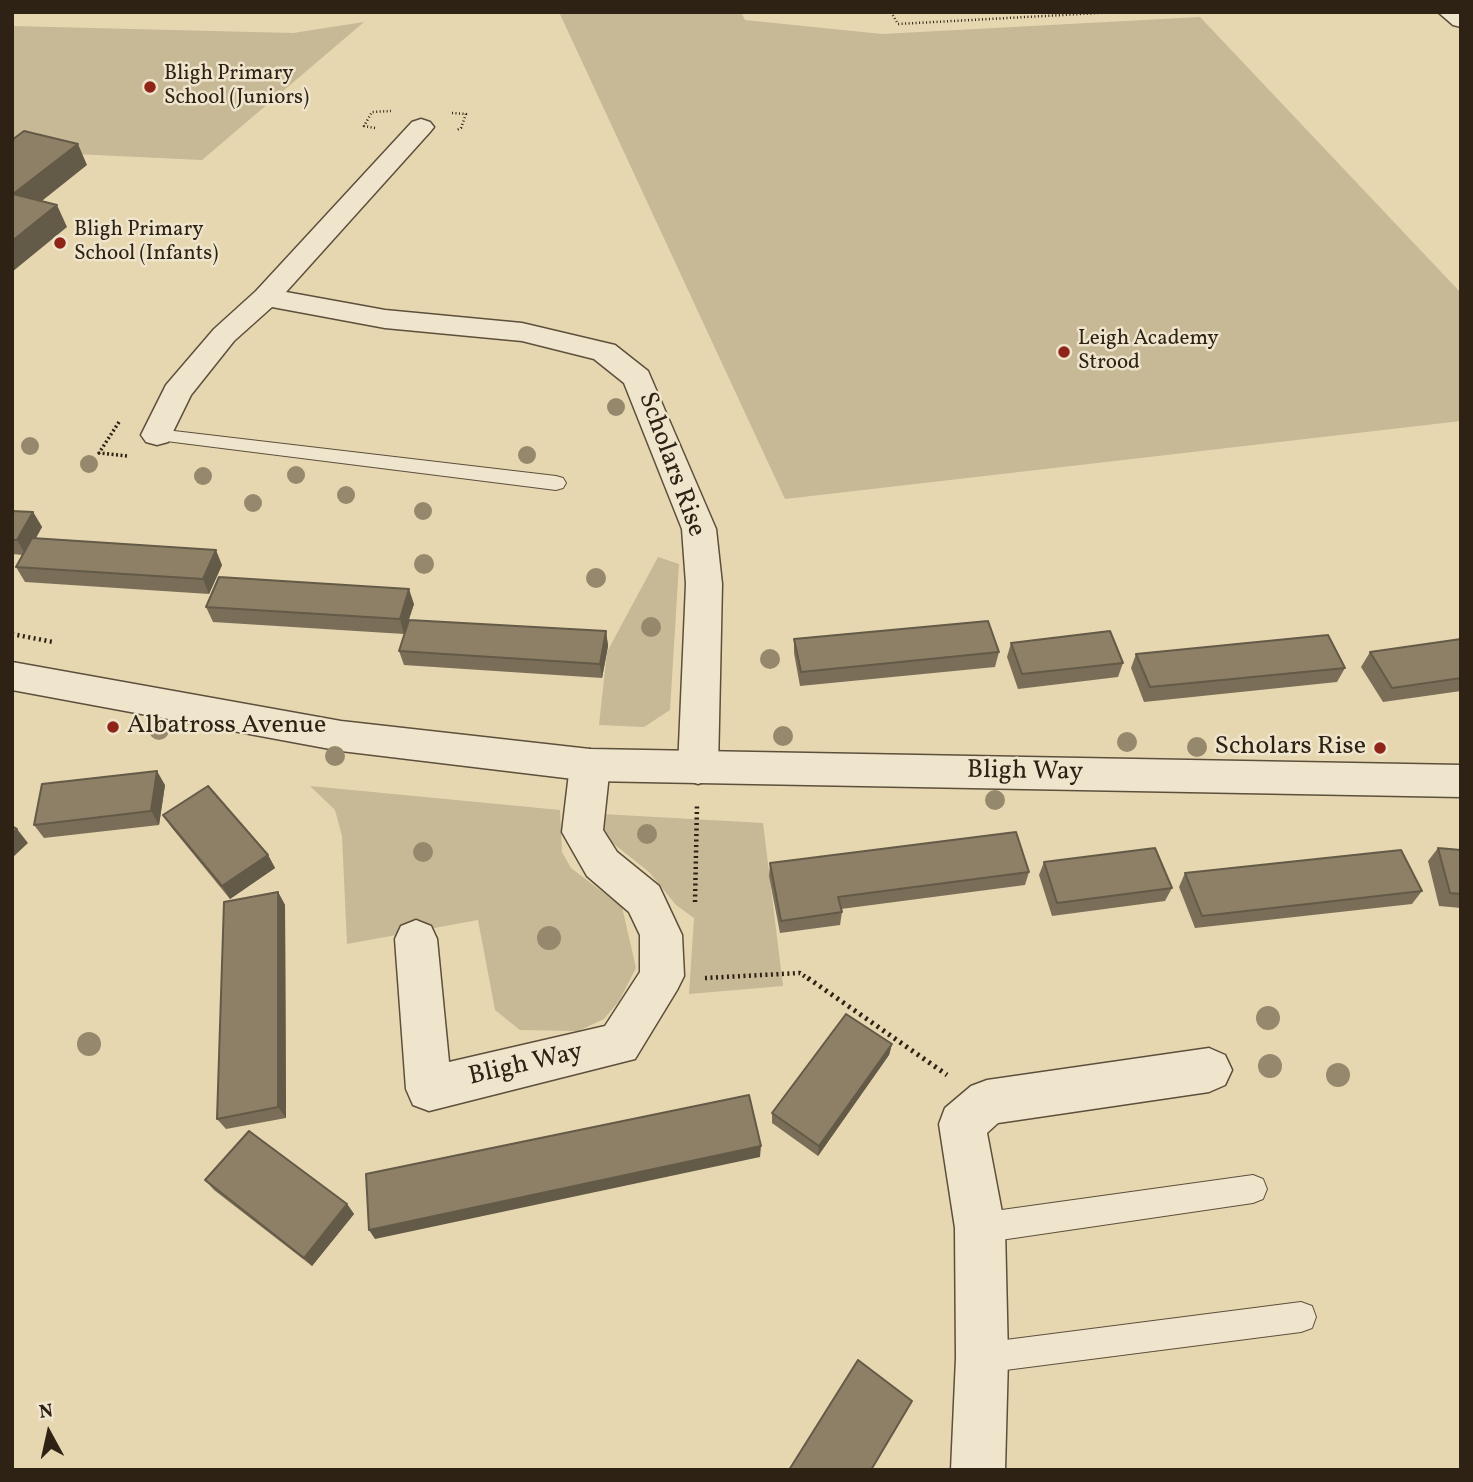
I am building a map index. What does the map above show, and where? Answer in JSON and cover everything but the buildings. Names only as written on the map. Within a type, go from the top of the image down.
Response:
[{"type":"street","points":[[1449,12],[1461,20]]},
{"type":"street","points":[[157,435],[177,392],[224,335],[266,297],[421,127]]},
{"type":"street","name":"Scholars Rise","points":[[266,297],[385,319],[522,332],[604,352],[637,377],[699,529],[704,584],[698,786]]},
{"type":"street","name":"Bligh Way","points":[[12,676],[341,736],[590,765],[698,786],[1461,781]]},
{"type":"street","name":"Bligh Way","points":[[416,939],[429,1089],[619,1044],[662,976],[661,935],[644,900],[603,864],[582,832],[590,765]]},
{"type":"street","points":[[978,1470],[982,1358],[980,1228],[962,1124],[987,1102],[1209,1070]]},
{"type":"lane","points":[[157,435],[556,483]]},
{"type":"lane","points":[[980,1228],[1253,1189]]},
{"type":"lane","points":[[982,1358],[1301,1317]]},
{"type":"path","points":[[891,12],[898,24],[1117,12]]},
{"type":"path","points":[[694,906],[698,786]]},
{"type":"path","points":[[692,979],[800,973],[952,1077]]},
{"type":"shaded area","name":"Leigh Academy Strood","points":[[559,12],[741,12],[745,20],[882,34],[1200,17],[1461,293],[1461,421],[785,499]]},
{"type":"shaded area","name":"Bligh Primary School (Juniors)","points":[[364,22],[202,160],[12,151],[12,26],[293,33]]},
{"type":"shaded area","points":[[658,557],[679,564],[670,710],[644,727],[599,725],[607,652]]},
{"type":"shaded area","points":[[310,786],[560,810],[562,852],[571,868],[622,907],[636,968],[619,1001],[604,1019],[578,1031],[520,1030],[495,1010],[478,920],[347,944],[342,836],[335,810]]},
{"type":"shaded area","points":[[602,814],[763,823],[783,986],[689,994],[694,918],[676,905],[649,872],[605,837]]},
{"type":"place","name":"Bligh Primary School (Juniors)","points":[[150,87]]},
{"type":"place","name":"Bligh Primary School (Infants)","points":[[60,243]]},
{"type":"place","name":"Leigh Academy Strood","points":[[1064,352]]},
{"type":"place","name":"Albatross Avenue","points":[[113,727]]},
{"type":"place","name":"Scholars Rise","points":[[1380,748]]}]
